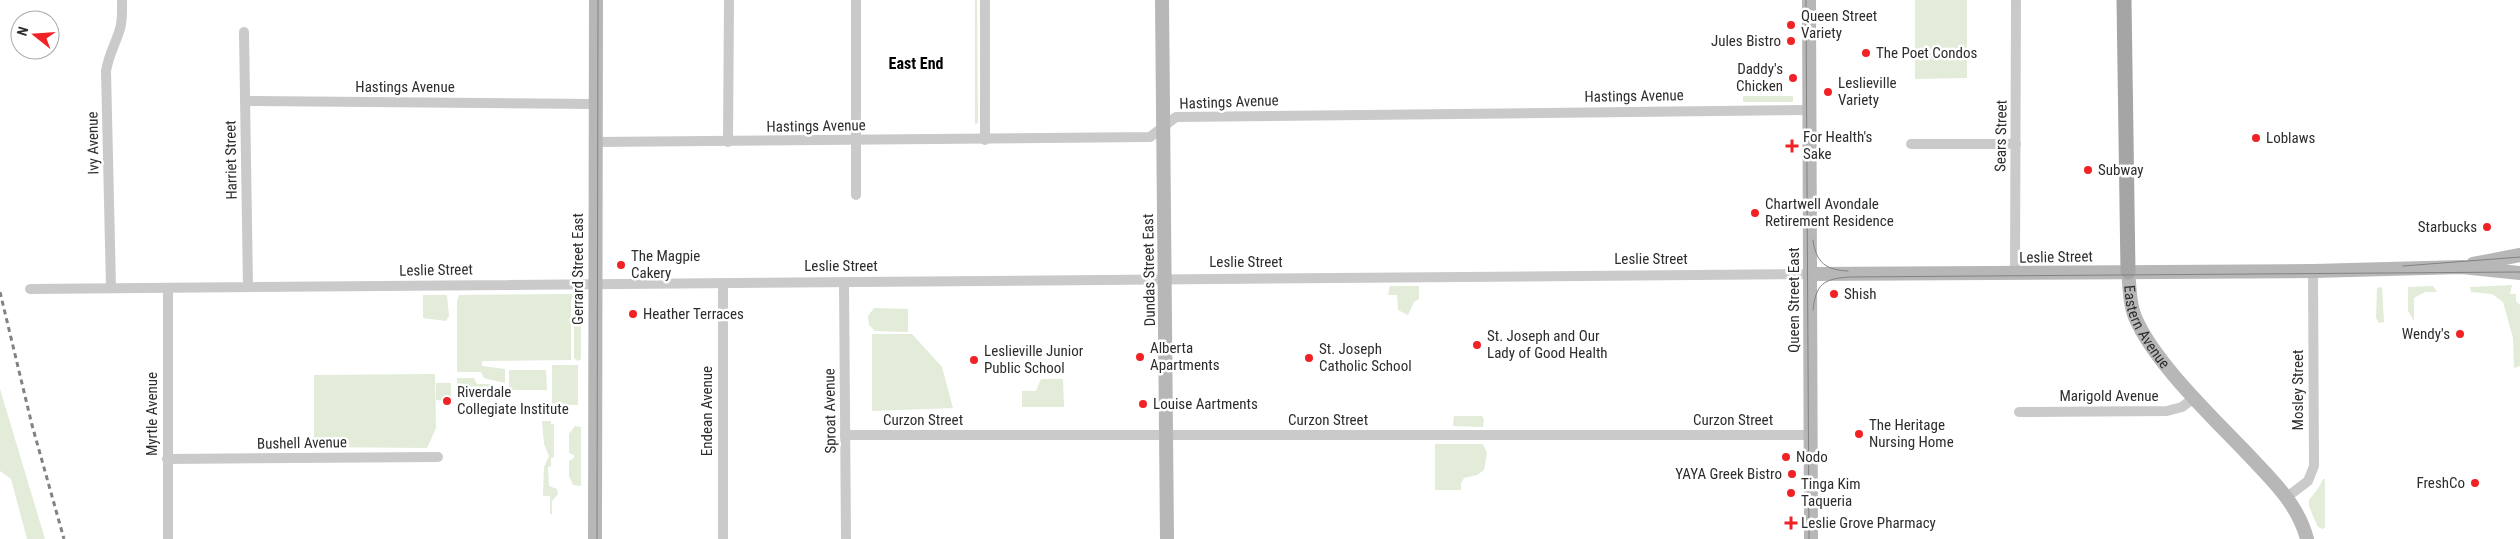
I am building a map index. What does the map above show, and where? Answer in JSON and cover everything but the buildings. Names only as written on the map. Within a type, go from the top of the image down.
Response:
[{"type":"main road","name":"Gerrard Street East","points":[[594,539],[596,0]]},
{"type":"main road","name":"Dundas Street East","points":[[1162,0],[1167,539]]},
{"type":"main road","name":"Queen Street East","points":[[1809,0],[1812,539]]},
{"type":"main road","name":"Eastern Avenue","points":[[2124,0],[2128,272],[2132,305],[2148,341],[2195,397],[2287,497],[2301,521],[2307,539]]},
{"type":"main road","name":"Leslie Street","points":[[2462,267],[2520,255]]},
{"type":"main road","name":"Leslie Street","points":[[1810,274],[2313,271],[2462,267],[2520,273]]},
{"type":"street","name":"Ivy Avenue","points":[[111,288],[106,71],[109,52],[119,33],[122,20],[122,0]]},
{"type":"street","points":[[728,142],[729,0]]},
{"type":"street","points":[[856,0],[856,195]]},
{"type":"street","points":[[985,0],[985,140]]},
{"type":"street","name":"Sears Street","points":[[2015,273],[2016,0]]},
{"type":"street","name":"Harriet Street","points":[[244,32],[248,287]]},
{"type":"street","name":"Hastings Avenue","points":[[245,101],[595,104]]},
{"type":"street","name":"Hastings Avenue","points":[[595,142],[985,140],[1150,137],[1176,117],[1810,110]]},
{"type":"street","points":[[1911,144],[2016,144]]},
{"type":"street","name":"Mosley Street","points":[[2287,497],[2308,482],[2314,466],[2313,271]]},
{"type":"street","name":"Leslie Street","points":[[30,290],[1810,274]]},
{"type":"street","name":"Sproat Avenue","points":[[844,283],[846,539]]},
{"type":"street","name":"Endean Avenue","points":[[723,284],[723,539]]},
{"type":"street","name":"Myrtle Avenue","points":[[168,289],[168,539]]},
{"type":"street","name":"Marigold Avenue","points":[[2019,412],[2167,411],[2182,407],[2195,397]]},
{"type":"street","name":"Curzon Street","points":[[845,435],[1811,435]]},
{"type":"street","name":"Bushell Avenue","points":[[167,459],[438,457]]},
{"type":"green space","points":[[975,0],[977,0],[978,123],[975,124]]},
{"type":"green space","points":[[1915,0],[1967,0],[1967,78],[1915,79]]},
{"type":"green space","points":[[1743,96],[1793,96],[1793,102],[1743,102]]},
{"type":"green space","points":[[2512,285],[2510,294],[2516,294],[2516,301],[2520,305],[2520,366],[2514,368],[2513,338],[2503,302],[2492,294],[2471,292],[2470,287]]},
{"type":"green space","points":[[1390,286],[1419,286],[1419,299],[1414,302],[1408,315],[1398,310],[1397,295],[1388,295]]},
{"type":"green space","points":[[2433,286],[2437,292],[2425,292],[2414,298],[2414,321],[2408,311],[2408,287]]},
{"type":"green space","points":[[2382,287],[2384,322],[2379,323],[2376,318],[2377,288]]},
{"type":"green space","points":[[574,294],[571,300],[571,360],[482,361],[482,366],[505,369],[505,383],[484,378],[481,372],[457,372],[457,301],[459,295]]},
{"type":"green space","points":[[423,295],[447,295],[449,316],[446,321],[423,318]]},
{"type":"green space","points":[[577,301],[581,302],[581,359],[578,361],[574,358],[574,304]]},
{"type":"green space","points":[[874,308],[908,309],[908,332],[875,331],[869,325],[868,316]]},
{"type":"green space","points":[[872,334],[912,334],[942,367],[953,408],[872,411]]},
{"type":"green space","points":[[552,365],[578,365],[578,405],[552,405]]},
{"type":"green space","points":[[509,370],[546,370],[547,390],[509,390]]},
{"type":"green space","points":[[435,374],[436,428],[427,448],[314,447],[314,375]]},
{"type":"green space","points":[[457,378],[474,378],[477,384],[491,384],[494,390],[505,390],[505,397],[457,398]]},
{"type":"green space","points":[[1041,379],[1063,379],[1064,407],[1022,407],[1022,391],[1036,391]]},
{"type":"green space","points":[[436,383],[451,383],[451,400],[436,400]]},
{"type":"green space","points":[[0,389],[45,539],[27,539],[11,479],[0,471]]},
{"type":"green space","points":[[1454,416],[1482,416],[1484,419],[1483,427],[1453,426]]},
{"type":"green space","points":[[542,421],[551,421],[551,424],[554,424],[554,457],[551,458],[551,466],[548,467],[549,486],[557,489],[558,494],[552,501],[552,514],[550,514],[550,496],[543,496],[544,467],[549,456],[544,444]]},
{"type":"green space","points":[[575,426],[581,427],[581,486],[573,485],[569,476],[569,461],[574,458],[574,455],[569,453],[569,434]]},
{"type":"green space","points":[[1435,444],[1483,444],[1487,453],[1484,470],[1477,475],[1464,478],[1461,483],[1461,490],[1435,490]]},
{"type":"green space","points":[[2323,479],[2325,479],[2325,527],[2323,529],[2318,527],[2310,508],[2309,500]]},
{"type":"tram line","points":[[597,539],[598,0]]},
{"type":"tram line","points":[[1806,0],[1809,539]]},
{"type":"tram line","points":[[1813,240],[1814,248],[1823,264],[1834,269],[1848,271]]},
{"type":"tram line","points":[[2403,266],[2520,257]]},
{"type":"tram line","points":[[1813,310],[1816,294],[1822,284],[1833,279],[1849,277],[2520,272]]},
{"type":"railway","points":[[0,292],[32,425],[64,539]]},
{"type":"place","name":"Queen Street Variety","points":[[1791,25]]},
{"type":"place","name":"Jules Bistro","points":[[1791,41]]},
{"type":"place","name":"The Poet Condos","points":[[1866,53]]},
{"type":"place","name":"Daddy's Chicken","points":[[1793,78]]},
{"type":"place","name":"Leslieville Variety","points":[[1828,92]]},
{"type":"place","name":"Loblaws","points":[[2256,138]]},
{"type":"place","name":"For Health's Sake","points":[[1792,146]]},
{"type":"place","name":"Subway","points":[[2088,170]]},
{"type":"place","name":"Chartwell Avondale Retirement Residence","points":[[1755,213]]},
{"type":"place","name":"Starbucks","points":[[2487,227]]},
{"type":"place","name":"The Magpie Cakery","points":[[621,265]]},
{"type":"place","name":"Shish","points":[[1834,294]]},
{"type":"place","name":"Heather Terraces","points":[[633,314]]},
{"type":"place","name":"Wendy's","points":[[2460,334]]},
{"type":"place","name":"St. Joseph and Our Lady of Good Health","points":[[1477,345]]},
{"type":"place","name":"Alberta Apartments","points":[[1140,357]]},
{"type":"place","name":"St. Joseph Catholic School","points":[[1309,358]]},
{"type":"place","name":"Leslieville Junior Public School","points":[[974,360]]},
{"type":"place","name":"Riverdale Collegiate Institute","points":[[447,401]]},
{"type":"place","name":"Louise Aartments","points":[[1143,404]]},
{"type":"place","name":"The Heritage Nursing Home","points":[[1859,434]]},
{"type":"place","name":"Nodo","points":[[1786,457]]},
{"type":"place","name":"YAYA Greek Bistro","points":[[1792,474]]},
{"type":"place","name":"FreshCo","points":[[2475,483]]},
{"type":"place","name":"Tinga Kim Taqueria","points":[[1791,493]]},
{"type":"place","name":"Leslie Grove Pharmacy","points":[[1791,523]]},
{"type":"district","name":"East End","points":[[916,63]]}]
